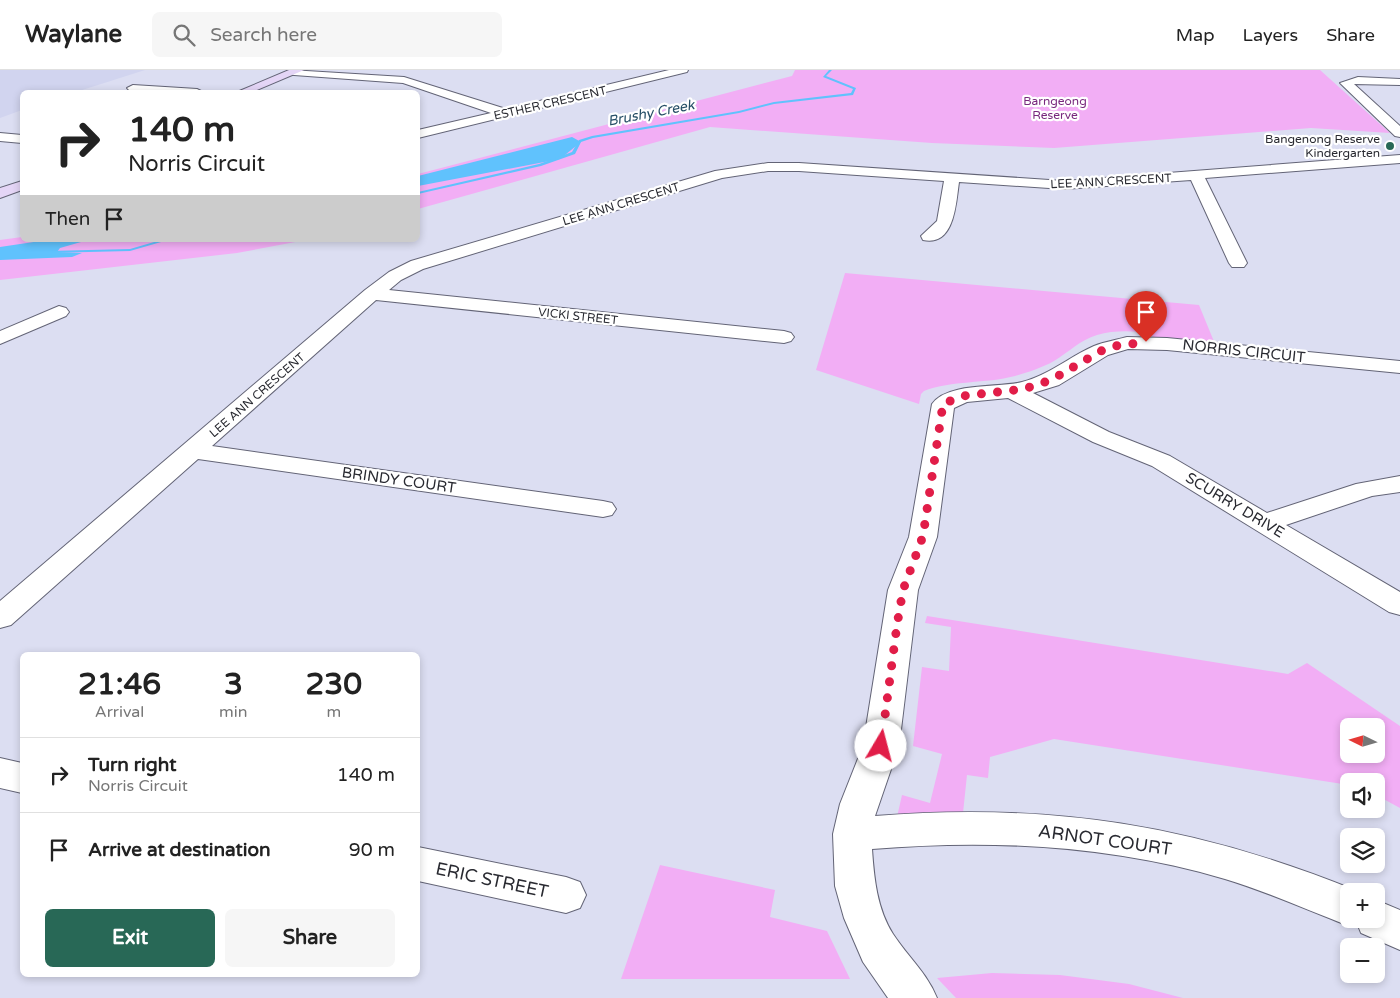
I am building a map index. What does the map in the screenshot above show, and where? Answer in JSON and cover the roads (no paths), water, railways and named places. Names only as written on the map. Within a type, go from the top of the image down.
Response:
[{"type":"main road","points":[[248,90],[296,71]]},
{"type":"main road","points":[[0,193],[20,185]]},
{"type":"street","points":[[632,70],[664,76]]},
{"type":"street","name":"ESTHER CRESCENT","points":[[420,134],[664,76],[682,70]]},
{"type":"street","points":[[296,71],[404,80],[505,114]]},
{"type":"street","points":[[1400,82],[1358,80],[1346,84],[1400,133]]},
{"type":"street","points":[[133,88],[165,90]]},
{"type":"street","points":[[0,137],[20,139]]},
{"type":"street","name":"LEE ANN CRESCENT","points":[[0,618],[372,294],[395,276],[418,266],[733,171],[768,167],[799,167],[1064,185],[1197,176],[1400,158]]},
{"type":"street","points":[[1197,176],[1238,263]]},
{"type":"street","points":[[929,236],[942,227],[945,221],[952,178]]},
{"type":"street","name":"VICKI STREET","points":[[372,294],[784,337]]},
{"type":"street","points":[[0,338],[59,312]]},
{"type":"street","name":"NORRIS CIRCUIT","points":[[915,998],[878,948],[865,918],[856,886],[852,834],[859,804],[881,746],[903,590],[923,536],[943,404],[962,396],[1018,390],[1064,374],[1101,351],[1136,342],[1400,367]]},
{"type":"street","name":"SCURRY DRIVE","points":[[1018,390],[1063,418],[1101,437],[1161,461],[1400,604]]},
{"type":"street","name":"BRINDY COURT","points":[[194,451],[603,509]]},
{"type":"street","points":[[1273,528],[1297,523],[1312,509],[1355,491],[1377,486],[1400,484]]},
{"type":"street","points":[[0,773],[20,778]]},
{"type":"street","name":"ARNOT COURT","points":[[852,834],[926,828],[1002,827],[1064,831],[1123,839],[1203,856],[1266,874],[1340,903]]},
{"type":"street","name":"ERIC STREET","points":[[420,864],[566,895]]},
{"type":"street","points":[[1385,923],[1400,930]]},
{"type":"water","points":[[572,137],[581,142],[560,159],[420,186],[420,175]]},
{"type":"water","points":[[34,242],[81,242],[60,248],[57,252],[82,253],[72,257],[0,260],[0,247]]},
{"type":"waterway","name":"Brushy Creek","points":[[420,193],[540,165],[574,153],[580,141],[592,137],[739,112],[774,103],[852,94],[855,89],[824,76],[831,70]]},
{"type":"waterway","name":"Brushy Creek","points":[[47,252],[130,250],[159,242]]},
{"type":"place","name":"Bangenong Reserve Kindergarten","points":[[1390,146]]},
{"type":"park label","name":"Barngeong Reserve","points":[[1055,108]]}]
